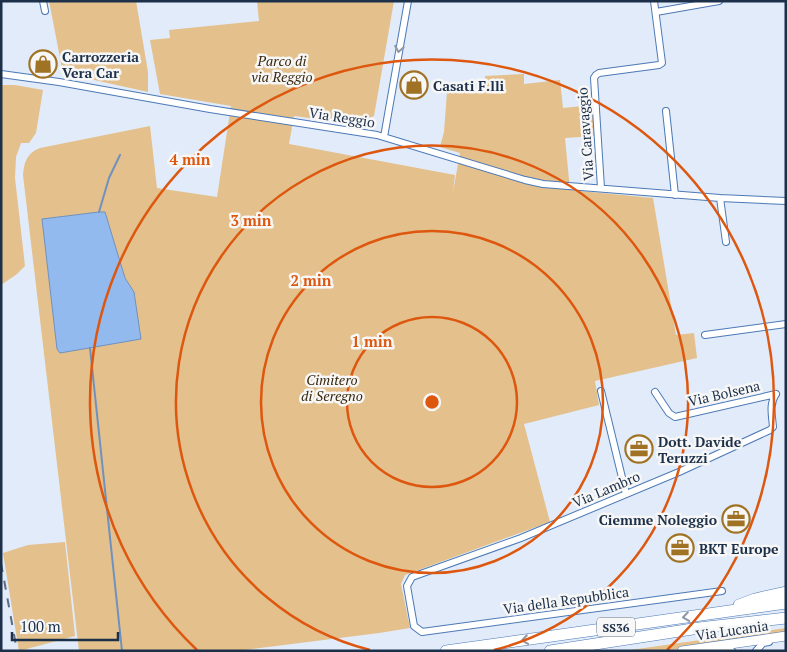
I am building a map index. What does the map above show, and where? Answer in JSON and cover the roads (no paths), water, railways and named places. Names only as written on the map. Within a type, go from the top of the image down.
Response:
[{"type":"highway","points":[[717,613],[755,599],[786,592]]},
{"type":"highway","name":"SS36","points":[[446,651],[786,603]]},
{"type":"highway","name":"SS36","points":[[550,651],[699,628],[786,618]]},
{"type":"street","points":[[43,1],[46,11]]},
{"type":"street","points":[[384,137],[408,1]]},
{"type":"street","points":[[654,1],[656,12],[719,1]]},
{"type":"street","name":"Via Caravaggio","points":[[602,188],[594,78],[599,73],[659,65],[662,63],[656,12]]},
{"type":"street","name":"Via Reggio","points":[[1,74],[59,82],[384,137],[542,184],[675,195],[786,201]]},
{"type":"street","points":[[666,111],[675,195]]},
{"type":"street","points":[[720,198],[726,242]]},
{"type":"street","points":[[705,335],[786,324]]},
{"type":"street","points":[[601,391],[626,494]]},
{"type":"street","name":"Via Bolsena","points":[[655,392],[669,413],[675,417],[778,393]]},
{"type":"street","name":"Via Lambro","points":[[414,626],[407,586],[412,578],[521,538],[770,430],[773,427],[772,402],[778,393]]},
{"type":"street","name":"Via della Repubblica","points":[[414,626],[422,632],[722,591]]},
{"type":"street","points":[[756,651],[763,643],[786,637]]},
{"type":"street","name":"Via Lucania","points":[[682,651],[786,637]]},
{"type":"street","points":[[706,651],[726,649],[732,651]]},
{"type":"water","points":[[105,212],[125,278],[134,292],[141,339],[60,353],[57,349],[42,219]]},
{"type":"waterway","points":[[99,212],[109,178],[120,155]]},
{"type":"waterway","points":[[90,348],[122,651]]},
{"type":"railway","points":[[1,563],[17,651]]},
{"type":"place","name":"Carrozzeria Vera Car","points":[[43,64]]},
{"type":"place","name":"Casati F.lli","points":[[414,85]]},
{"type":"place","name":"Dott. Davide Teruzzi","points":[[639,449]]},
{"type":"place","name":"Ciemme Noleggio","points":[[736,519]]},
{"type":"place","name":"BKT Europe","points":[[680,548]]},
{"type":"park label","name":"Parco di via Reggio","points":[[282,68]]},
{"type":"park label","name":"Cimitero di Seregno","points":[[332,388]]}]
